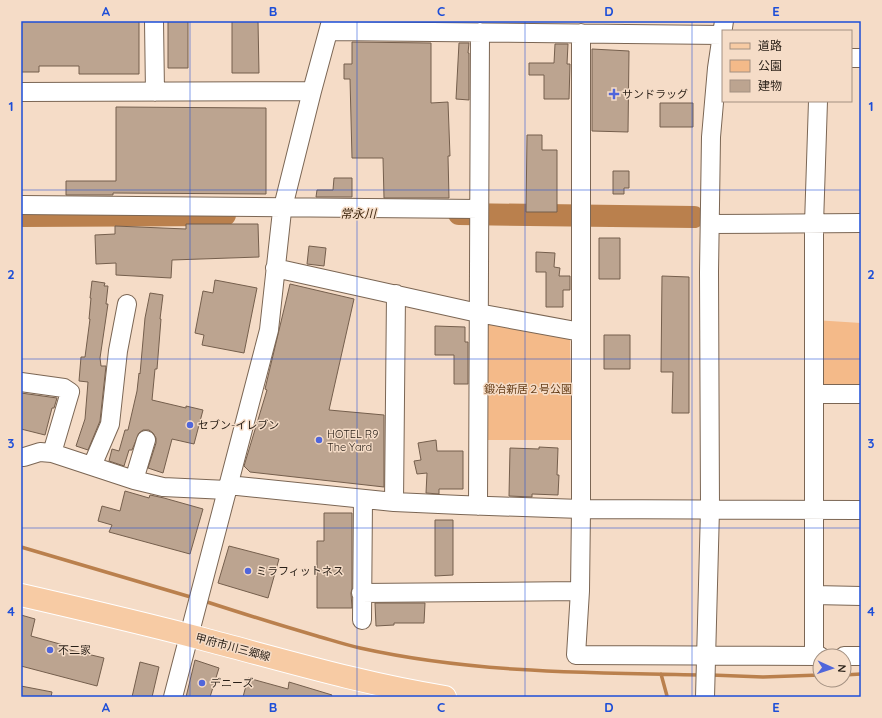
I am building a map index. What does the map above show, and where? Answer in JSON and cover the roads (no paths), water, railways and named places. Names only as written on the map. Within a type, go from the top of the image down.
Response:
[{"type":"main road","name":"甲府市川三郷線","points":[[21,595],[191,626],[360,679],[413,692],[445,697]]},
{"type":"street","points":[[154,21],[155,92]]},
{"type":"street","points":[[173,697],[269,330],[281,214],[330,26],[480,32],[581,33],[723,28]]},
{"type":"street","points":[[478,506],[480,32]]},
{"type":"street","points":[[581,33],[581,509],[580,592],[576,656],[705,659],[812,656]]},
{"type":"street","points":[[705,694],[710,509],[711,137],[717,68],[722,35]]},
{"type":"street","points":[[21,92],[312,91]]},
{"type":"street","points":[[817,648],[814,595],[814,224],[818,102]]},
{"type":"street","points":[[21,205],[281,214],[479,214]]},
{"type":"street","points":[[710,224],[861,223]]},
{"type":"street","points":[[275,268],[478,313],[581,332]]},
{"type":"street","points":[[394,502],[396,294]]},
{"type":"street","points":[[92,466],[110,424],[118,350],[127,304]]},
{"type":"street","points":[[21,382],[64,388],[70,392],[52,453]]},
{"type":"street","points":[[814,394],[861,394]]},
{"type":"street","points":[[134,480],[146,440]]},
{"type":"street","points":[[21,457],[40,452],[52,453],[134,480],[163,487],[228,488],[394,502],[581,509],[861,510]]},
{"type":"street","points":[[362,620],[361,592],[363,499]]},
{"type":"street","points":[[361,592],[580,592]]},
{"type":"street","points":[[814,595],[861,596]]},
{"type":"waterway","name":"常永川","points":[[459,214],[694,217]]},
{"type":"waterway","name":"常永川","points":[[21,216],[225,215]]},
{"type":"waterway","points":[[21,547],[194,598]]},
{"type":"waterway","points":[[204,601],[344,644],[402,656],[487,667],[530,670],[701,675]]},
{"type":"waterway","points":[[661,674],[667,696]]},
{"type":"waterway","points":[[852,675],[861,674]]},
{"type":"waterway","points":[[711,675],[763,677],[812,675]]},
{"type":"place","name":"サンドラッグ","points":[[614,94]]},
{"type":"place","name":"セブン-イレブン","points":[[190,425]]},
{"type":"place","name":"HOTEL R9 The Yard","points":[[319,440]]},
{"type":"place","name":"ミラフィットネス","points":[[248,571]]},
{"type":"place","name":"不二家","points":[[50,650]]},
{"type":"place","name":"デニーズ","points":[[202,683]]},
{"type":"park label","name":"鍛冶新居２号公園","points":[[528,389]]}]
